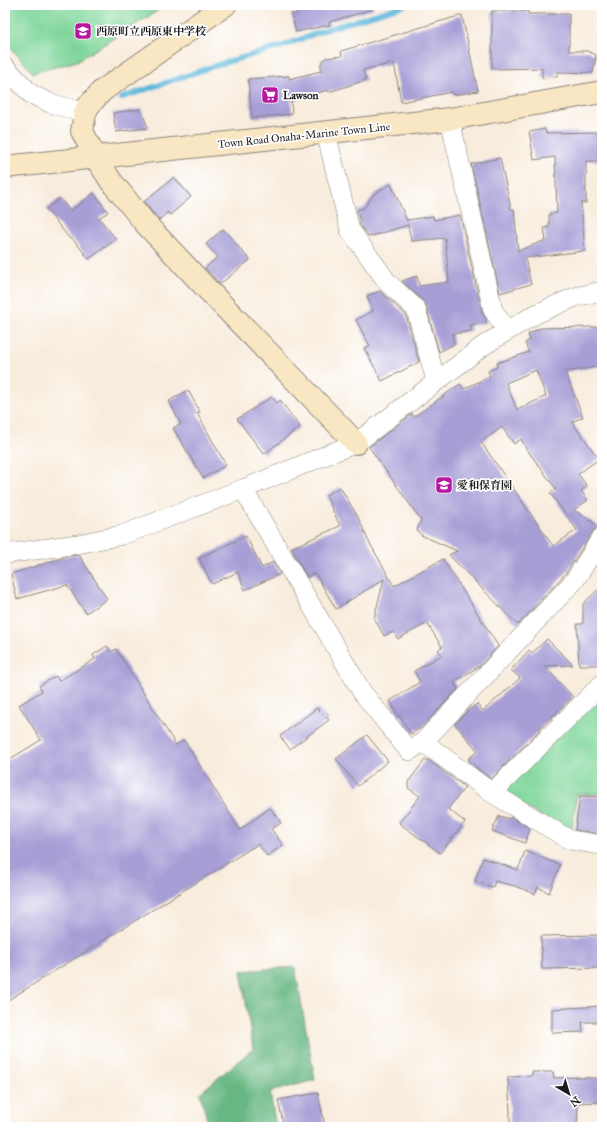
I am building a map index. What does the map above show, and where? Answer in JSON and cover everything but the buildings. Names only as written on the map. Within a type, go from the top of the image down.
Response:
[{"type":"street","points":[[225,5],[102,91],[85,113],[82,131],[96,158],[111,181],[145,223],[356,443]]},
{"type":"street","points":[[5,68],[31,94],[50,103],[85,113]]},
{"type":"street","name":"Town Road Onaha-Marine Town Line","points":[[5,167],[450,119],[602,92]]},
{"type":"street","points":[[450,119],[493,310],[507,331]]},
{"type":"street","points":[[326,133],[350,230],[388,283],[416,309],[436,382]]},
{"type":"street","points":[[5,554],[78,544],[122,536],[356,443],[483,346],[507,331],[536,314],[575,297],[602,291]]},
{"type":"street","points":[[243,489],[362,692],[409,751],[423,742],[576,580],[602,537]]},
{"type":"street","points":[[492,793],[602,684]]},
{"type":"street","points":[[423,742],[492,793],[570,840],[602,844]]},
{"type":"green space","name":"西原町立西原東中学校","points":[[5,5],[167,5],[77,61],[33,73],[5,41]]},
{"type":"green space","points":[[602,691],[602,794],[577,794],[571,834],[500,792]]},
{"type":"green space","points":[[295,967],[315,1080],[270,1092],[276,1127],[209,1127],[200,1093],[253,1049],[241,971]]},
{"type":"waterway","points":[[121,98],[220,64],[283,46],[322,31],[405,5]]},
{"type":"place","name":"西原町立西原東中学校","points":[[83,31]]},
{"type":"place","name":"Lawson","points":[[270,95]]},
{"type":"place","name":"愛和保育園","points":[[444,485]]}]
